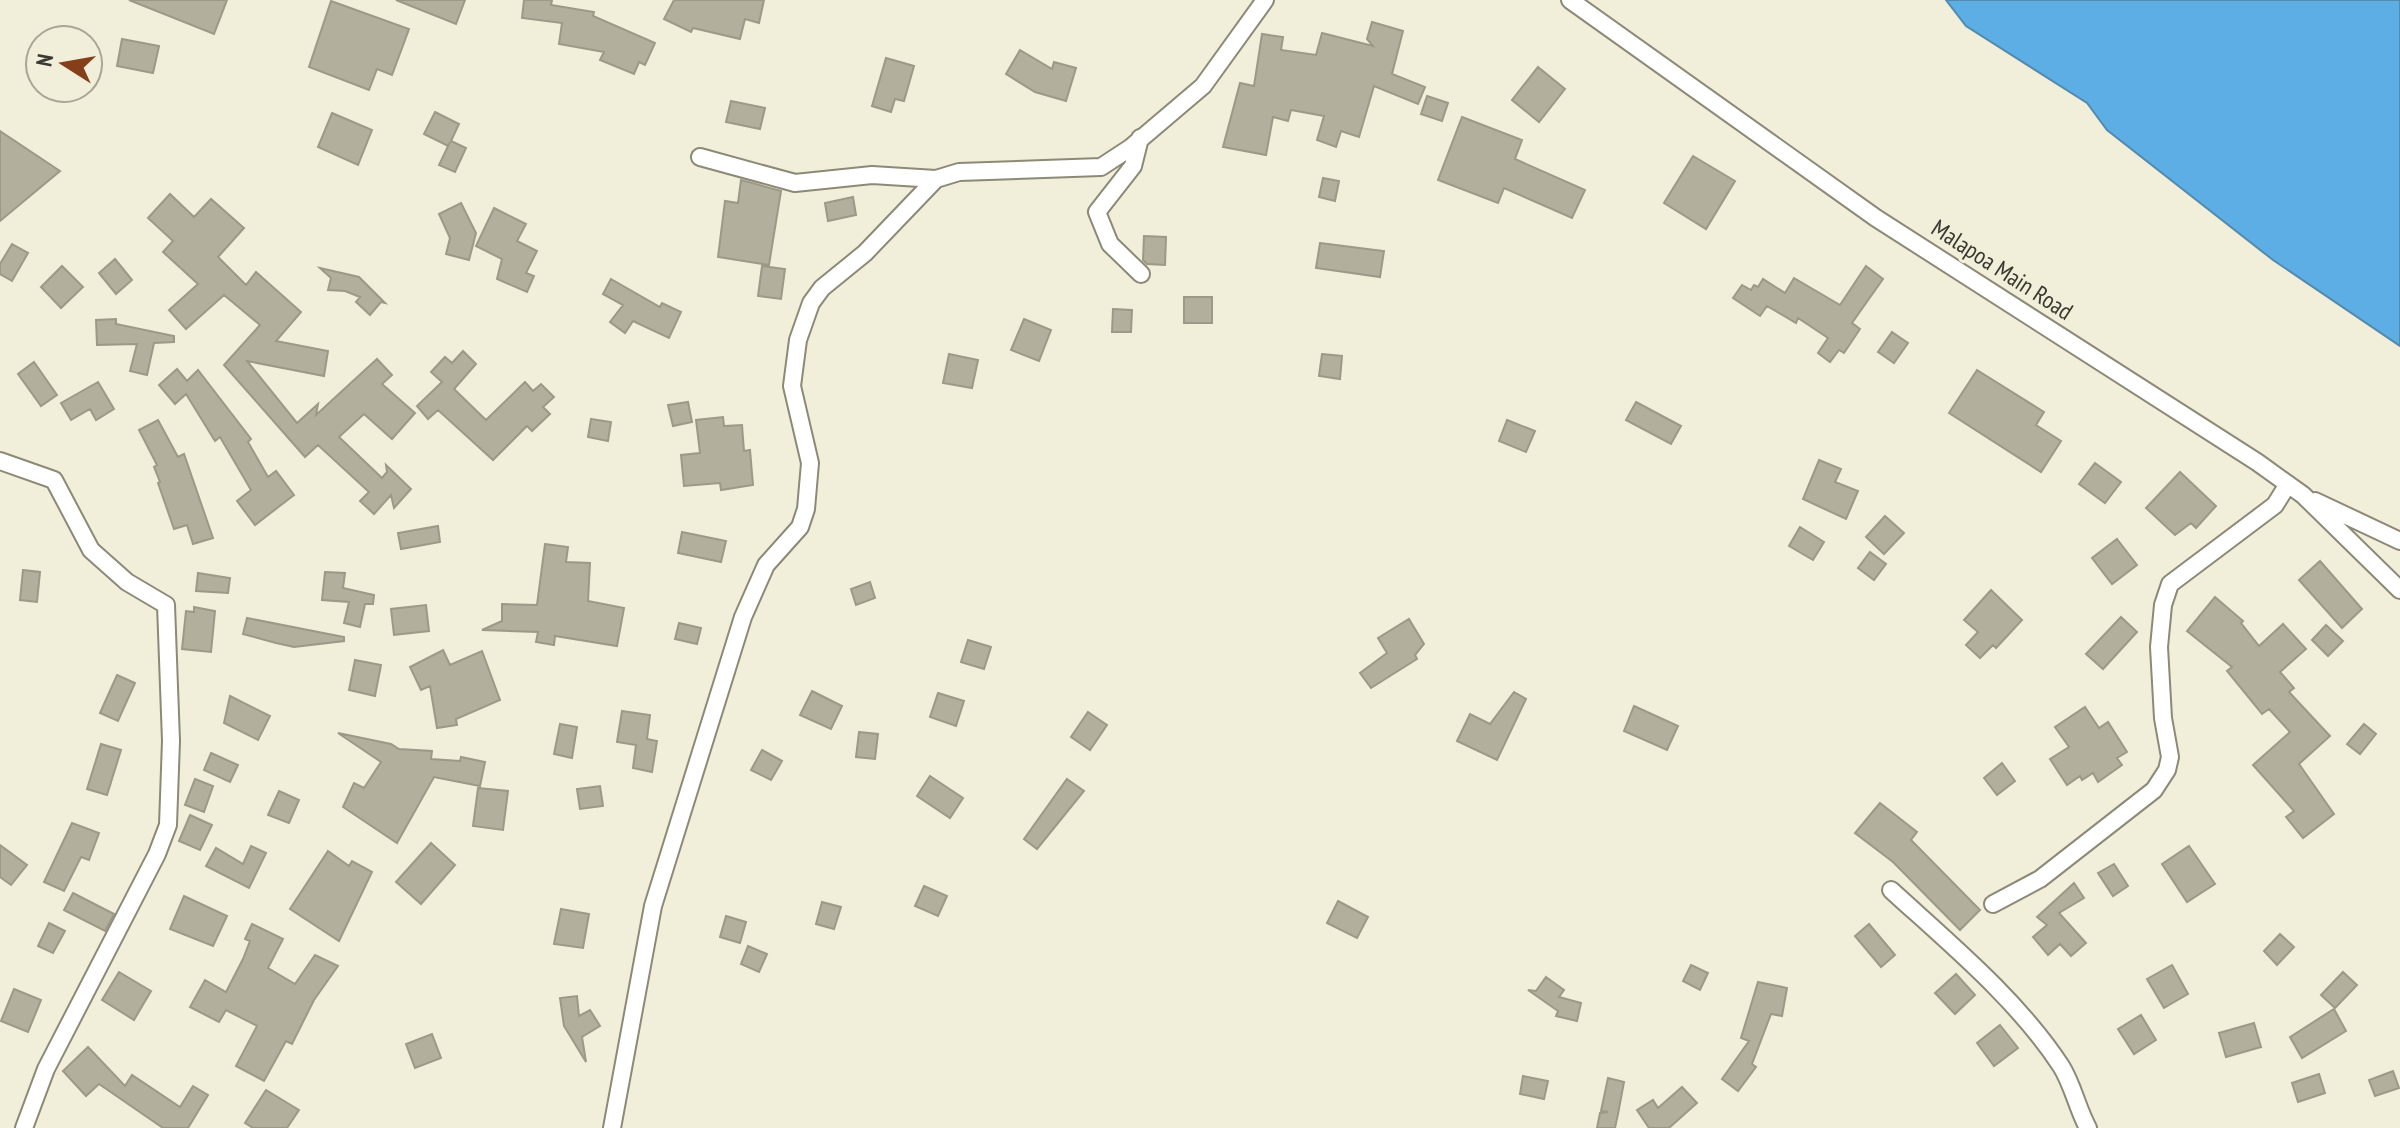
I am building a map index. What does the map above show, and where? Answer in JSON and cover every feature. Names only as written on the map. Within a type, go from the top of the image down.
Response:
[{"type":"street","points":[[700,157],[795,183],[872,175],[936,179],[959,172],[1101,167],[1160,126],[1203,86],[1265,0]]},
{"type":"street","name":"Malapoa Main Road","points":[[1570,0],[1876,218],[2288,484],[2400,590]]},
{"type":"street","points":[[1141,137],[1133,166],[1097,212],[1110,244],[1141,274]]},
{"type":"street","points":[[612,1128],[653,906],[738,632],[766,565],[800,527],[806,509],[810,463],[792,386],[803,318],[822,288],[865,253],[936,179]]},
{"type":"street","points":[[0,461],[54,480],[91,550],[127,582],[166,605],[169,646],[168,825],[157,854],[46,1069],[24,1128]]},
{"type":"street","points":[[1993,904],[2040,879],[2154,790],[2163,779],[2170,757],[2163,718],[2159,647],[2163,605],[2170,584],[2275,505],[2288,484]]},
{"type":"street","points":[[2303,495],[2400,541]]},
{"type":"street","points":[[1891,890],[1994,987],[2042,1043],[2061,1067],[2088,1128]]},
{"type":"water","points":[[1946,0],[2400,0],[2400,346],[2273,260],[2107,130],[2087,103],[1966,26]]},
{"type":"building","points":[[129,0],[227,0],[214,34]]},
{"type":"building","points":[[396,0],[465,0],[456,24]]},
{"type":"building","points":[[524,0],[552,0],[551,5],[594,12],[593,16],[655,43],[645,65],[639,62],[634,74],[600,60],[604,52],[559,44],[562,23],[522,18]]},
{"type":"building","points":[[674,0],[764,0],[759,23],[745,19],[740,39],[693,28],[691,32],[664,19]]},
{"type":"building","points":[[331,1],[409,29],[392,75],[377,69],[369,90],[309,67]]},
{"type":"building","points":[[1372,22],[1403,31],[1392,74],[1425,87],[1418,104],[1374,86],[1359,137],[1341,131],[1336,147],[1317,140],[1324,116],[1291,110],[1288,121],[1273,117],[1266,155],[1223,147],[1240,83],[1254,86],[1262,34],[1283,37],[1281,50],[1316,55],[1322,33],[1373,46],[1367,39]]},
{"type":"building","points":[[122,39],[159,46],[153,73],[117,66]]},
{"type":"building","points":[[1020,50],[1052,69],[1054,62],[1076,68],[1066,101],[1035,92],[1006,74]]},
{"type":"building","points":[[886,58],[914,66],[904,101],[895,99],[891,112],[872,106]]},
{"type":"building","points":[[1538,67],[1565,89],[1539,122],[1512,100]]},
{"type":"building","points":[[1427,96],[1448,103],[1442,121],[1421,114]]},
{"type":"building","points":[[731,101],[765,108],[760,129],[726,122]]},
{"type":"building","points":[[435,112],[459,124],[451,141],[466,148],[455,172],[439,165],[450,142],[448,146],[424,134]]},
{"type":"building","points":[[332,113],[372,130],[358,165],[318,147]]},
{"type":"building","points":[[1462,117],[1522,140],[1515,159],[1585,190],[1572,218],[1504,188],[1498,203],[1438,180]]},
{"type":"building","points":[[0,131],[60,171],[0,221]]},
{"type":"building","points":[[1693,156],[1735,181],[1706,229],[1664,203]]},
{"type":"building","points":[[1323,178],[1339,181],[1335,201],[1319,197]]},
{"type":"building","points":[[741,180],[781,191],[769,265],[718,257],[725,201],[738,203]]},
{"type":"building","points":[[170,194],[194,217],[211,199],[244,228],[218,257],[246,285],[256,272],[301,312],[276,341],[328,351],[324,376],[247,361],[297,423],[318,404],[316,415],[377,359],[392,375],[382,384],[415,413],[392,439],[364,414],[339,437],[382,478],[387,472],[386,465],[411,489],[394,508],[391,495],[374,514],[360,501],[369,492],[318,445],[305,457],[224,365],[260,325],[224,295],[186,329],[169,310],[198,284],[163,252],[173,241],[148,218]]},
{"type":"building","points":[[853,197],[856,215],[828,221],[825,203]]},
{"type":"building","points":[[461,203],[476,233],[469,260],[446,254],[450,238],[439,214]]},
{"type":"building","points":[[494,208],[526,224],[517,241],[537,251],[526,273],[534,276],[527,292],[497,279],[502,259],[476,246]]},
{"type":"building","points":[[1144,236],[1166,237],[1165,265],[1147,264],[1143,260]]},
{"type":"building","points":[[1320,243],[1384,251],[1380,277],[1316,268]]},
{"type":"building","points":[[12,244],[28,253],[12,281],[0,274],[0,264]]},
{"type":"building","points":[[115,259],[132,280],[116,294],[99,273]]},
{"type":"building","points":[[62,266],[83,287],[61,308],[41,287]]},
{"type":"building","points":[[762,266],[785,269],[781,299],[758,296]]},
{"type":"building","points":[[1866,266],[1883,279],[1852,323],[1860,329],[1844,353],[1839,350],[1830,362],[1818,353],[1828,338],[1798,318],[1796,323],[1767,306],[1760,316],[1733,298],[1742,285],[1751,290],[1754,285],[1758,287],[1763,279],[1785,293],[1794,278],[1840,305]]},
{"type":"building","points":[[320,268],[359,277],[385,303],[381,302],[370,315],[356,302],[360,297],[345,291],[328,290],[331,278]]},
{"type":"building","points":[[611,279],[660,307],[662,303],[681,312],[669,338],[633,321],[625,333],[610,322],[623,305],[603,294]]},
{"type":"building","points":[[1184,297],[1212,297],[1212,323],[1184,323]]},
{"type":"building","points":[[1113,309],[1132,310],[1131,332],[1112,332]]},
{"type":"building","points":[[116,319],[116,324],[174,336],[174,342],[154,343],[147,375],[130,371],[137,344],[97,345],[96,320]]},
{"type":"building","points":[[1024,319],[1051,330],[1039,361],[1011,350]]},
{"type":"building","points":[[1892,332],[1908,343],[1894,363],[1878,352]]},
{"type":"building","points":[[463,351],[476,364],[454,389],[486,420],[525,382],[533,391],[541,384],[554,397],[543,407],[550,414],[532,431],[527,426],[493,460],[438,410],[428,419],[417,406],[442,382],[431,372],[445,357],[452,363]]},
{"type":"building","points":[[949,354],[978,360],[972,388],[943,383]]},
{"type":"building","points":[[1322,354],[1342,356],[1340,379],[1319,376]]},
{"type":"building","points":[[34,362],[57,395],[41,406],[18,374]]},
{"type":"building","points":[[177,369],[187,381],[198,370],[251,439],[248,442],[268,477],[276,471],[294,495],[255,525],[237,501],[251,490],[220,437],[215,441],[186,394],[175,404],[159,385]]},
{"type":"building","points":[[1977,370],[2044,412],[2036,425],[2061,441],[2041,472],[1949,413]]},
{"type":"building","points":[[98,382],[114,409],[96,420],[90,409],[71,420],[61,403]]},
{"type":"building","points":[[688,402],[692,422],[673,426],[668,405]]},
{"type":"building","points":[[1636,402],[1681,426],[1671,444],[1626,420]]},
{"type":"building","points":[[723,417],[724,426],[742,425],[744,451],[750,450],[753,485],[721,490],[720,483],[684,486],[681,455],[700,453],[696,420]]},
{"type":"building","points":[[591,419],[611,422],[608,441],[588,437]]},
{"type":"building","points":[[158,420],[178,457],[184,454],[213,538],[193,544],[187,525],[174,529],[158,483],[154,467],[157,465],[139,430]]},
{"type":"building","points":[[1507,420],[1535,431],[1526,452],[1499,441]]},
{"type":"building","points":[[1819,460],[1841,469],[1835,482],[1858,491],[1846,519],[1803,499]]},
{"type":"building","points":[[2095,463],[2121,482],[2105,503],[2079,484]]},
{"type":"building","points":[[2180,472],[2216,506],[2196,528],[2191,523],[2175,535],[2146,508]]},
{"type":"building","points":[[1885,516],[1904,533],[1884,554],[1866,537]]},
{"type":"building","points":[[438,526],[440,542],[401,549],[398,533]]},
{"type":"building","points":[[1800,527],[1824,542],[1813,560],[1789,546]]},
{"type":"building","points":[[682,532],[726,541],[721,562],[678,553]]},
{"type":"building","points":[[2117,539],[2137,565],[2112,584],[2092,558]]},
{"type":"building","points":[[545,544],[568,547],[566,562],[590,563],[588,601],[624,608],[617,646],[555,636],[554,645],[536,642],[538,632],[482,630],[502,621],[502,604],[537,605]]},
{"type":"building","points":[[1870,552],[1886,564],[1874,580],[1858,568]]},
{"type":"building","points":[[2320,561],[2362,609],[2342,628],[2299,580]]},
{"type":"building","points":[[23,570],[40,572],[37,602],[20,600]]},
{"type":"building","points":[[325,572],[345,573],[343,588],[374,595],[373,604],[365,604],[360,627],[344,623],[349,602],[322,600]]},
{"type":"building","points":[[198,573],[230,578],[228,593],[196,591]]},
{"type":"building","points":[[870,582],[875,598],[856,605],[851,589]]},
{"type":"building","points":[[1991,590],[2022,620],[1996,648],[1993,645],[1980,658],[1966,645],[1978,632],[1964,620]]},
{"type":"building","points":[[2215,597],[2243,621],[2241,623],[2259,646],[2283,624],[2306,649],[2280,672],[2294,688],[2289,692],[2330,736],[2299,764],[2334,814],[2303,838],[2286,817],[2294,811],[2253,765],[2290,732],[2269,709],[2262,714],[2227,671],[2232,667],[2187,631]]},
{"type":"building","points":[[426,605],[429,631],[394,635],[391,609]]},
{"type":"building","points":[[194,607],[215,611],[211,652],[182,649],[186,611],[194,612]]},
{"type":"building","points":[[2121,617],[2137,632],[2103,669],[2086,654]]},
{"type":"building","points":[[247,618],[344,637],[344,641],[294,647],[276,643],[243,634]]},
{"type":"building","points":[[1409,619],[1424,644],[1415,655],[1417,659],[1371,688],[1360,673],[1387,653],[1378,638]]},
{"type":"building","points":[[679,623],[701,628],[697,644],[675,639]]},
{"type":"building","points":[[2326,625],[2343,641],[2328,656],[2312,640]]},
{"type":"building","points":[[968,640],[991,647],[984,669],[961,662]]},
{"type":"building","points":[[443,650],[450,665],[482,651],[500,700],[456,719],[457,725],[437,728],[430,686],[421,690],[410,667]]},
{"type":"building","points":[[355,660],[381,665],[375,696],[349,690]]},
{"type":"building","points":[[117,675],[135,683],[118,721],[100,713]]},
{"type":"building","points":[[812,691],[842,706],[831,729],[800,715]]},
{"type":"building","points":[[1514,692],[1526,699],[1497,760],[1457,741],[1470,714],[1490,724]]},
{"type":"building","points":[[938,693],[964,701],[956,726],[930,717]]},
{"type":"building","points":[[230,696],[270,716],[258,740],[224,723]]},
{"type":"building","points":[[1634,706],[1678,726],[1667,750],[1624,731]]},
{"type":"building","points":[[2085,707],[2099,728],[2108,722],[2127,752],[2117,758],[2122,765],[2098,782],[2093,773],[2082,780],[2080,776],[2067,785],[2050,759],[2069,747],[2055,727]]},
{"type":"building","points":[[622,711],[650,715],[647,739],[657,741],[652,772],[633,768],[636,745],[617,742]]},
{"type":"building","points":[[1088,712],[1107,725],[1090,750],[1071,737]]},
{"type":"building","points":[[560,724],[577,727],[572,758],[554,754]]},
{"type":"building","points":[[2364,724],[2376,734],[2360,754],[2347,744]]},
{"type":"building","points":[[859,732],[878,734],[875,759],[856,757]]},
{"type":"building","points":[[338,733],[391,744],[399,749],[432,751],[431,759],[460,761],[461,757],[485,762],[480,786],[434,777],[397,843],[343,807],[354,783],[364,788],[381,762]]},
{"type":"building","points":[[101,744],[121,750],[107,795],[87,789]]},
{"type":"building","points":[[762,750],[782,761],[771,780],[751,770]]},
{"type":"building","points":[[211,753],[238,765],[230,782],[204,770]]},
{"type":"building","points":[[2002,763],[2015,781],[1997,795],[1984,778]]},
{"type":"building","points":[[930,776],[963,798],[950,818],[917,796]]},
{"type":"building","points":[[195,779],[213,786],[204,812],[185,805]]},
{"type":"building","points":[[1067,779],[1084,791],[1037,849],[1024,839]]},
{"type":"building","points":[[600,786],[603,806],[580,809],[577,789]]},
{"type":"building","points":[[478,788],[508,791],[503,830],[473,826]]},
{"type":"building","points":[[279,791],[299,800],[289,823],[268,815]]},
{"type":"building","points":[[1880,803],[1917,832],[1911,840],[1980,910],[1960,930],[1893,862],[1855,833]]},
{"type":"building","points":[[190,815],[212,825],[200,850],[179,841]]},
{"type":"building","points":[[72,823],[99,833],[89,860],[81,857],[64,891],[44,882]]},
{"type":"building","points":[[431,843],[455,865],[421,904],[396,882]]},
{"type":"building","points":[[0,845],[27,865],[11,885],[0,877]]},
{"type":"building","points":[[251,846],[266,853],[249,888],[206,866],[216,848],[243,864]]},
{"type":"building","points":[[2189,846],[2215,884],[2187,902],[2162,864]]},
{"type":"building","points":[[328,851],[349,866],[352,861],[372,872],[339,941],[290,909]]},
{"type":"building","points":[[2114,864],[2128,886],[2113,896],[2098,873]]},
{"type":"building","points":[[2074,883],[2084,898],[2059,913],[2086,943],[2071,956],[2060,944],[2048,955],[2033,937],[2047,925],[2037,917]]},
{"type":"building","points":[[924,886],[947,896],[938,916],[915,906]]},
{"type":"building","points":[[73,893],[114,914],[105,931],[64,910]]},
{"type":"building","points":[[184,896],[227,916],[213,946],[170,929]]},
{"type":"building","points":[[1338,901],[1368,917],[1357,938],[1327,923]]},
{"type":"building","points":[[822,902],[841,907],[834,929],[816,924]]},
{"type":"building","points":[[561,909],[589,914],[583,948],[554,944]]},
{"type":"building","points":[[726,916],[746,922],[740,943],[720,937]]},
{"type":"building","points":[[49,923],[65,931],[53,953],[38,946]]},
{"type":"building","points":[[252,924],[283,939],[268,968],[295,984],[315,955],[338,966],[314,1000],[292,1044],[286,1041],[264,1081],[236,1066],[257,1026],[226,1010],[219,1022],[190,1007],[205,980],[226,992],[250,941],[245,939]]},
{"type":"building","points":[[1869,924],[1895,955],[1881,967],[1855,936]]},
{"type":"building","points":[[2280,934],[2294,947],[2277,965],[2264,951]]},
{"type":"building","points":[[748,946],[767,954],[759,972],[741,964]]},
{"type":"building","points":[[1691,965],[1708,973],[1700,990],[1683,981]]},
{"type":"building","points":[[2172,965],[2188,994],[2164,1008],[2147,979]]},
{"type":"building","points":[[119,972],[151,991],[134,1020],[102,1000]]},
{"type":"building","points":[[2343,972],[2357,985],[2335,1008],[2321,995]]},
{"type":"building","points":[[1956,974],[1975,995],[1955,1014],[1935,993]]},
{"type":"building","points":[[1546,977],[1564,990],[1559,997],[1581,1003],[1577,1021],[1556,1016],[1558,1011],[1528,990],[1536,991]]},
{"type":"building","points":[[1758,982],[1787,988],[1782,1016],[1771,1014],[1752,1064],[1756,1067],[1738,1091],[1722,1079],[1749,1041],[1741,1038]]},
{"type":"building","points":[[14,989],[41,1000],[28,1032],[1,1021]]},
{"type":"building","points":[[577,996],[579,1016],[590,1010],[600,1026],[582,1037],[586,1062],[564,1026],[560,998]]},
{"type":"building","points":[[2334,1009],[2346,1031],[2302,1058],[2290,1037]]},
{"type":"building","points":[[2141,1015],[2156,1040],[2134,1054],[2118,1029]]},
{"type":"building","points":[[2254,1023],[2261,1047],[2226,1057],[2219,1033]]},
{"type":"building","points":[[2000,1025],[2018,1048],[1994,1066],[1977,1043]]},
{"type":"building","points":[[432,1034],[441,1058],[415,1068],[406,1044]]},
{"type":"building","points":[[88,1047],[125,1086],[132,1075],[180,1107],[193,1086],[208,1095],[188,1128],[163,1128],[99,1084],[86,1096],[63,1071]]},
{"type":"building","points":[[2393,1071],[2399,1088],[2375,1096],[2369,1080]]},
{"type":"building","points":[[2319,1074],[2325,1093],[2298,1102],[2292,1083]]},
{"type":"building","points":[[1523,1076],[1548,1081],[1544,1099],[1520,1094]]},
{"type":"building","points":[[1608,1078],[1624,1082],[1615,1128],[1597,1128],[1600,1113],[1608,1112],[1601,1111]]},
{"type":"building","points":[[1682,1087],[1697,1103],[1669,1128],[1649,1128],[1637,1110],[1653,1100],[1658,1108]]},
{"type":"building","points":[[266,1090],[299,1110],[287,1128],[253,1128],[245,1123]]}]
